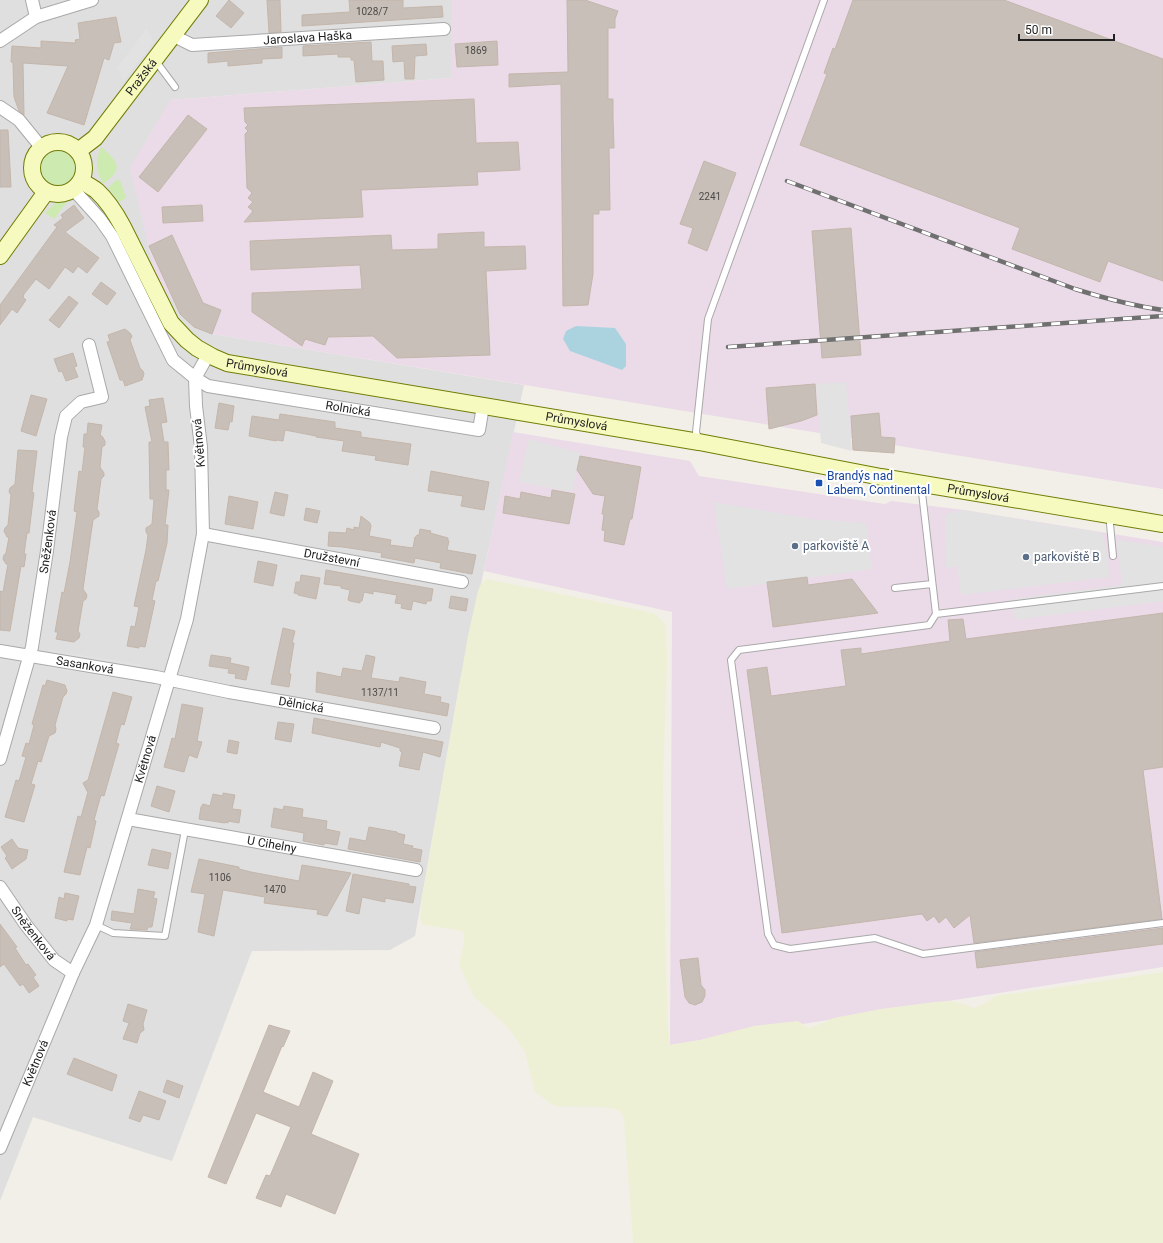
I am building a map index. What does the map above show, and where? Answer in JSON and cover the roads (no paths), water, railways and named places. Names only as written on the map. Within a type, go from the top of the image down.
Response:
[{"type":"main road","name":"Pražská","points":[[78,151],[95,138],[200,0]]},
{"type":"main road","points":[[51,142],[63,142],[69,144],[78,151],[82,157],[84,169],[77,185],[62,194],[57,194],[46,192],[37,184],[32,174],[32,162],[36,152],[41,147],[51,142]]},
{"type":"main road","name":"Průmyslová","points":[[77,185],[98,192],[110,206],[123,227],[171,322],[186,340],[208,355],[227,363],[699,442],[921,484],[1163,524]]},
{"type":"main road","points":[[0,256],[46,192]]},
{"type":"street","points":[[32,0],[36,17]]},
{"type":"street","points":[[0,41],[36,17],[92,0]]},
{"type":"street","name":"Jaroslava Haška","points":[[174,36],[192,45],[444,30]]},
{"type":"street","points":[[0,107],[19,120],[41,147]]},
{"type":"street","points":[[77,185],[85,202],[112,236],[173,360],[195,378],[208,355]]},
{"type":"street","name":"Sněženková","points":[[0,759],[32,647],[48,551],[61,437],[66,416],[81,402],[102,397],[89,345]]},
{"type":"street","name":"Rolnická","points":[[195,378],[208,386],[479,430],[484,406]]},
{"type":"street","name":"Květnová","points":[[0,1148],[3,1135],[73,973],[96,925],[187,619],[203,534],[201,447],[196,406],[195,378]]},
{"type":"street","name":"Družstevní","points":[[203,534],[462,582]]},
{"type":"street","name":"Sasanková","points":[[0,651],[169,680]]},
{"type":"street","name":"Dělnická","points":[[169,680],[434,728]]},
{"type":"street","name":"U Cihelny","points":[[128,820],[416,870]]},
{"type":"street","name":"Sněženková","points":[[0,887],[26,925],[54,960],[73,973]]},
{"type":"lane","points":[[699,442],[696,432],[708,319],[824,0]]},
{"type":"lane","points":[[155,60],[175,87]]},
{"type":"lane","points":[[921,484],[936,614],[929,625],[739,650],[731,660],[768,934],[774,945],[790,949],[875,938],[923,954],[1163,923]]},
{"type":"lane","points":[[1111,516],[1110,524],[1113,556]]},
{"type":"lane","points":[[895,588],[932,584]]},
{"type":"lane","points":[[936,614],[1163,586]]},
{"type":"lane","points":[[96,925],[113,933],[165,936],[185,830]]},
{"type":"water","points":[[576,326],[615,328],[626,344],[626,366],[622,370],[570,351],[563,339],[566,331]]},
{"type":"railway","points":[[787,181],[1075,289],[1097,296],[1163,310]]},
{"type":"railway","points":[[728,347],[1163,316]]},
{"type":"place","name":"Brandýs nad Labem, Continental","points":[[819,483]]},
{"type":"place","name":"parkoviště A","points":[[795,546]]},
{"type":"place","name":"parkoviště B","points":[[1026,557]]}]
